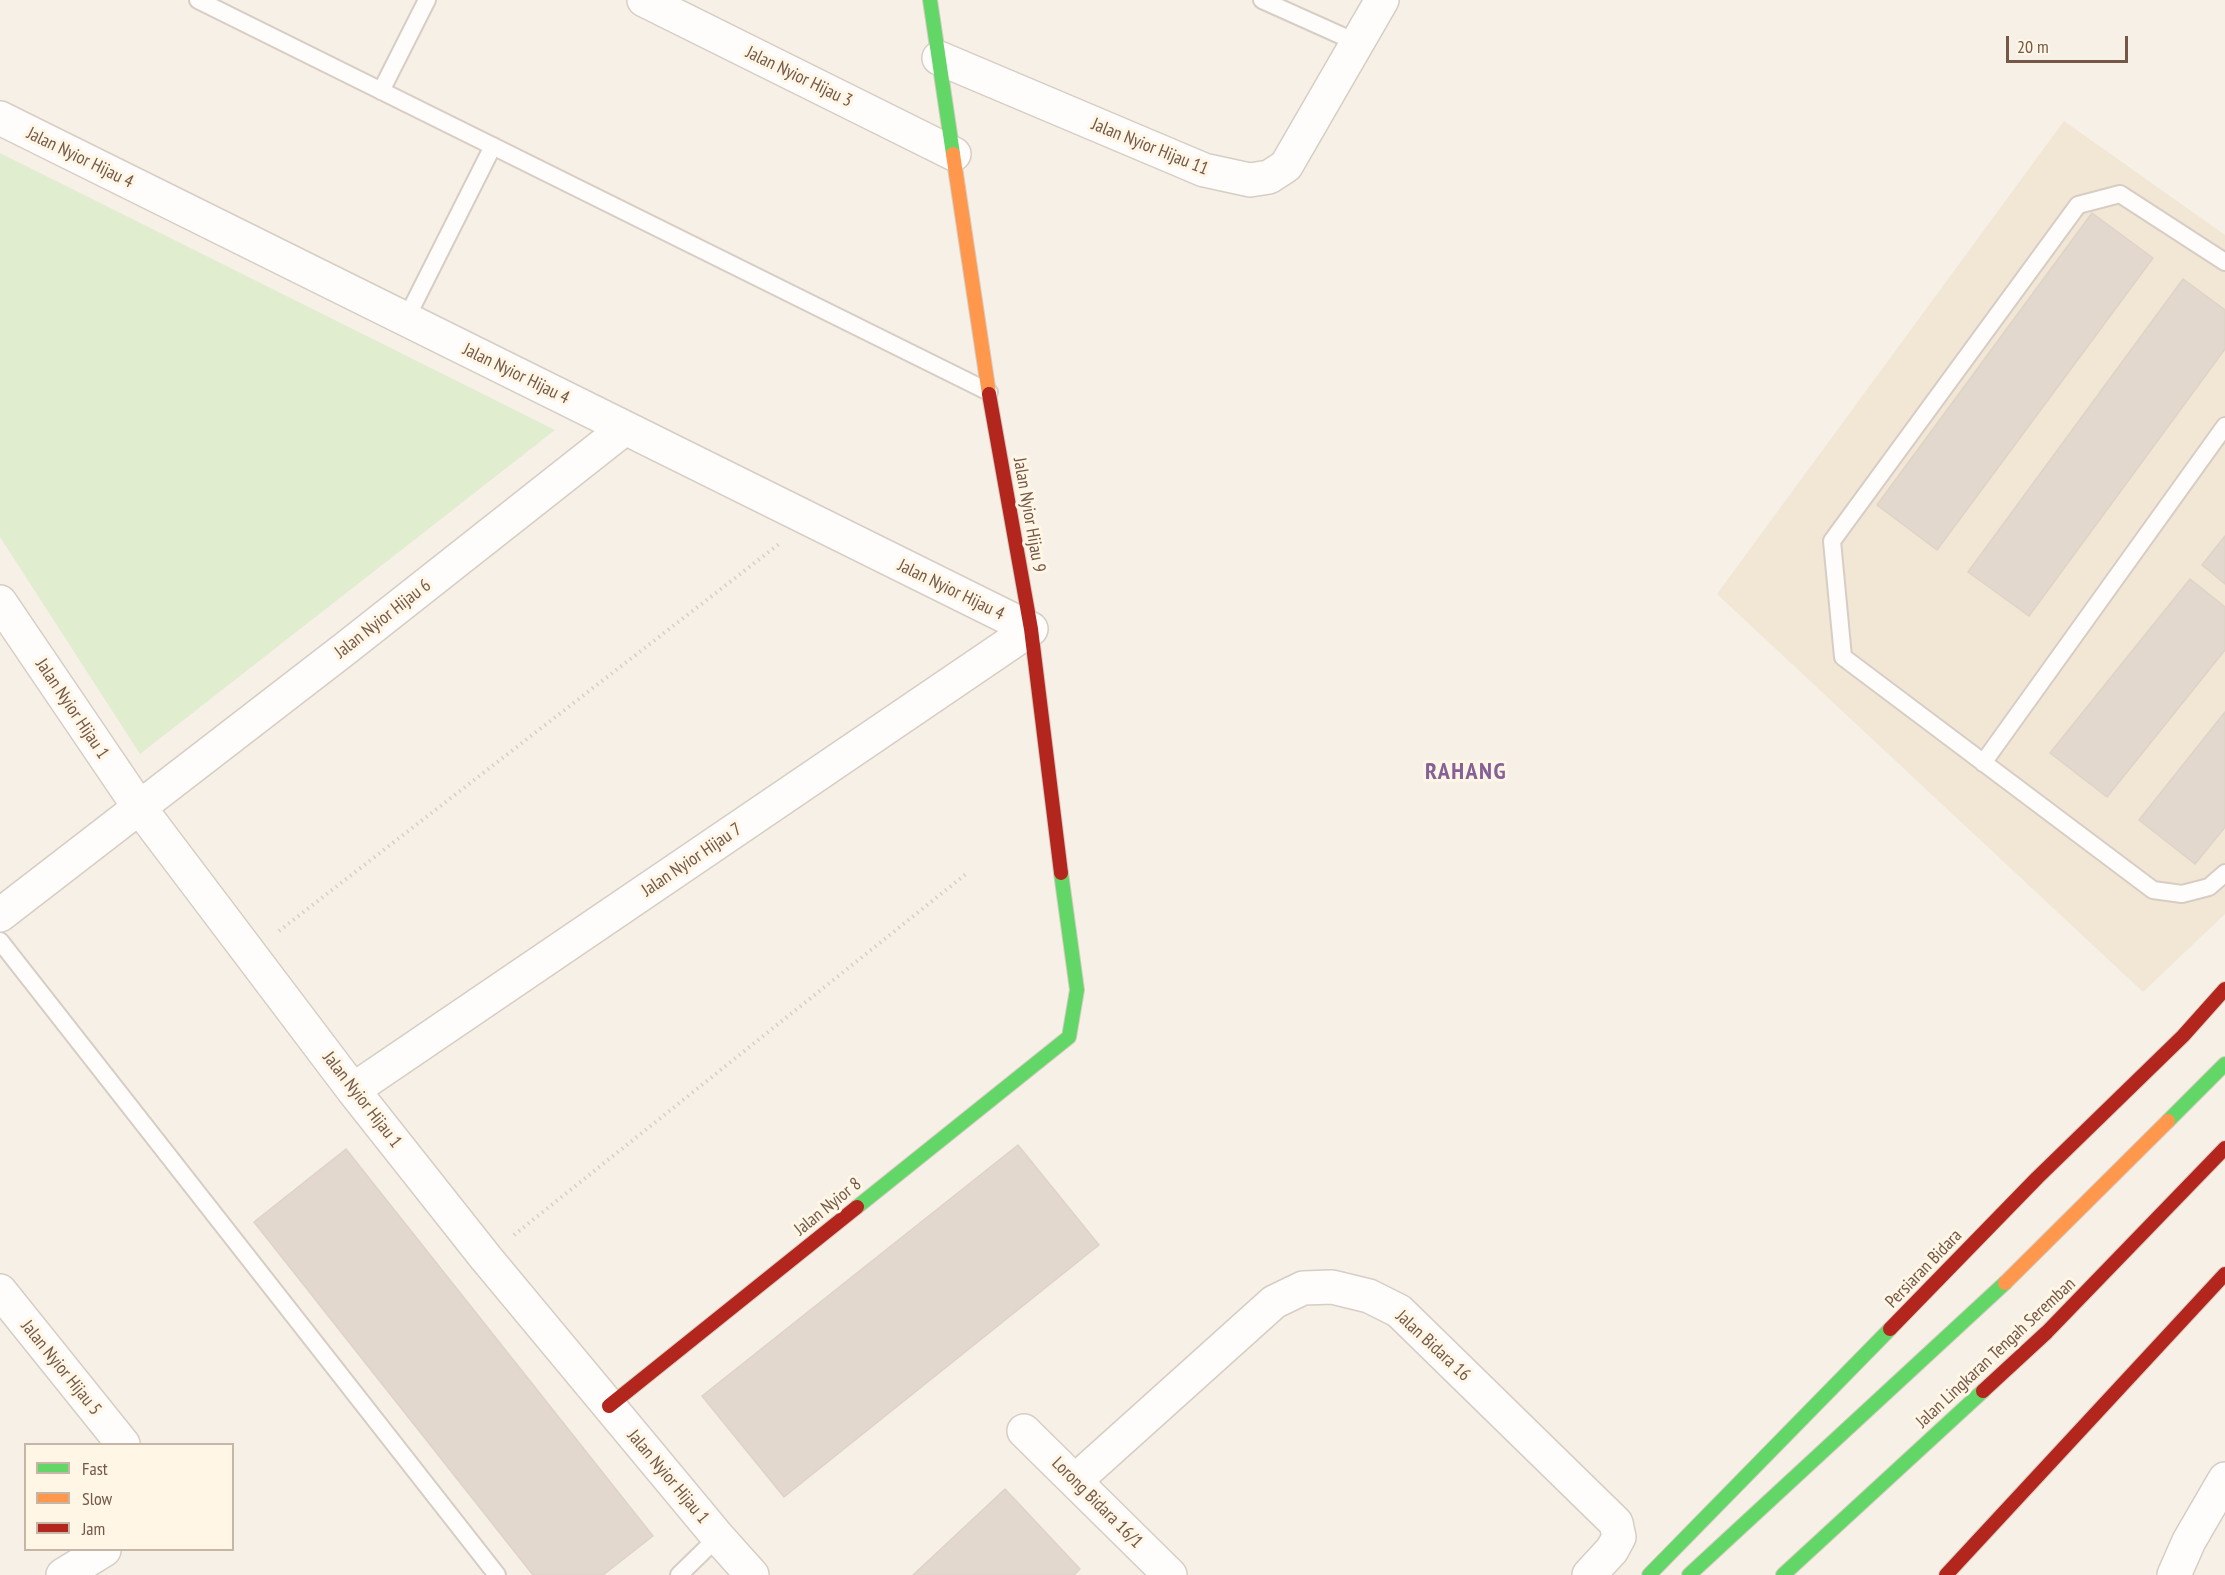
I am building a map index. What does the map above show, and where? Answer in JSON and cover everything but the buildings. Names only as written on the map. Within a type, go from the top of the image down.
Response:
[{"type":"main road","name":"Jalan Nyior Hijau 9","points":[[930,0],[989,392],[1031,629],[1077,990],[1069,1038]]},
{"type":"main road","name":"Persiaran Bidara","points":[[1649,1575],[2037,1178],[2183,1036],[2225,989]]},
{"type":"main road","name":"Jalan Nyior 8","points":[[609,1406],[1069,1038]]},
{"type":"main road","points":[[1689,1575],[1978,1310],[2090,1201],[2225,1064]]},
{"type":"main road","name":"Jalan Lingkaran Tengah Seremban","points":[[1783,1575],[2047,1332],[2225,1148]]},
{"type":"main road","points":[[1946,1575],[2225,1274]]},
{"type":"street","name":"Jalan Nyior Hijau 3","points":[[644,0],[954,154]]},
{"type":"street","name":"Jalan Nyior Hijau 11","points":[[939,58],[1204,170],[1250,180],[1269,177],[1286,166],[1382,0]]},
{"type":"street","name":"Jalan Nyior Hijau 4","points":[[0,118],[1031,629]]},
{"type":"street","name":"Jalan Nyior Hijau 6","points":[[0,915],[346,648],[625,428]]},
{"type":"street","name":"Jalan Nyior Hijau 1","points":[[0,602],[139,807],[353,1090],[486,1258],[752,1575]]},
{"type":"street","name":"Jalan Nyior Hijau 7","points":[[353,1090],[1031,629]]},
{"type":"street","name":"Jalan Bidara 16","points":[[1075,1481],[1274,1302],[1304,1287],[1332,1287],[1369,1296],[1399,1311],[1616,1523],[1619,1537],[1612,1550],[1589,1575]]},
{"type":"street","name":"Jalan Nyior Hijau 5","points":[[0,1292],[122,1443]]},
{"type":"street","name":"Lorong Bidara 16/1","points":[[1024,1431],[1170,1575]]},
{"type":"street","points":[[2174,1575],[2189,1541],[2225,1479]]},
{"type":"street","points":[[63,1575],[102,1551]]},
{"type":"lane","points":[[198,0],[989,392]]},
{"type":"lane","points":[[381,91],[427,0]]},
{"type":"lane","points":[[1262,0],[1358,43]]},
{"type":"lane","points":[[406,319],[493,146]]},
{"type":"lane","points":[[2225,262],[2120,194],[2078,205],[1832,541],[1843,657],[2153,890],[2182,894],[2209,887],[2225,873]]},
{"type":"lane","points":[[1983,763],[2225,426]]},
{"type":"lane","points":[[0,941],[497,1575]]},
{"type":"lane","points":[[679,1575],[718,1537]]},
{"type":"path","points":[[250,953],[810,520]]},
{"type":"path","points":[[486,1258],[966,874]]},
{"type":"shaded area","points":[[2064,121],[2225,235],[2225,914],[2143,992],[1717,594]]},
{"type":"green space","points":[[0,153],[555,430],[140,754],[0,537]]},
{"type":"traffic: fast","points":[[930,0],[953,154]]},
{"type":"traffic: fast","points":[[857,1207],[1069,1037],[1077,990],[1061,873]]},
{"type":"traffic: fast","points":[[2168,1121],[2225,1064]]},
{"type":"traffic: fast","points":[[1689,1575],[2005,1283]]},
{"type":"traffic: fast","points":[[1649,1575],[1890,1329]]},
{"type":"traffic: fast","points":[[1783,1575],[1983,1391]]},
{"type":"traffic: slow","points":[[953,154],[989,394]]},
{"type":"traffic: slow","points":[[2005,1283],[2168,1121]]},
{"type":"traffic: jam","points":[[989,394],[1031,629],[1061,873]]},
{"type":"traffic: jam","points":[[1890,1329],[2037,1178],[2183,1036],[2225,989]]},
{"type":"traffic: jam","points":[[1983,1391],[2047,1332],[2225,1148]]},
{"type":"traffic: jam","points":[[609,1406],[857,1207]]},
{"type":"traffic: jam","points":[[1946,1575],[2225,1274]]},
{"type":"district","name":"RAHANG","points":[[1466,772]]}]
